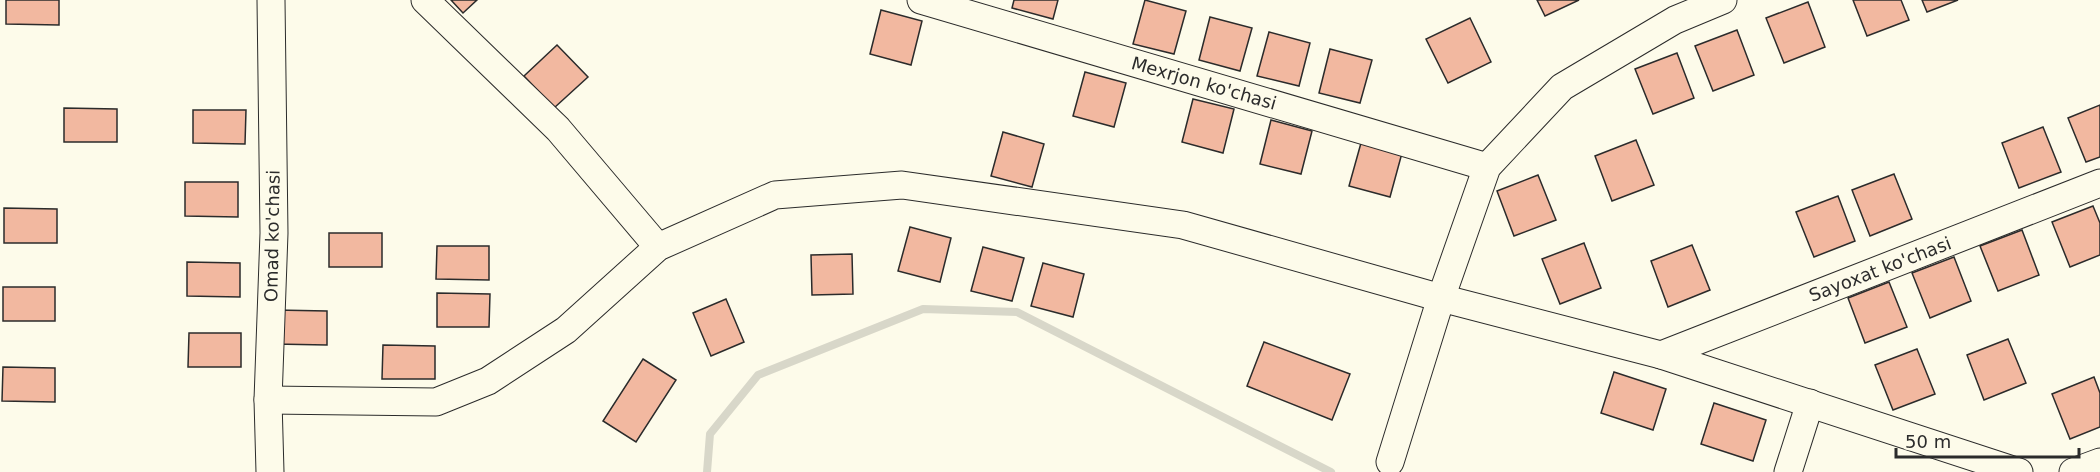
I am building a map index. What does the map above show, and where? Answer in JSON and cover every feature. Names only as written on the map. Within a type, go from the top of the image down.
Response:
[{"type":"street","name":"Omad ko'chasi","points":[[270,472],[268,400],[274,233],[272,0]]},
{"type":"street","points":[[425,0],[558,129],[658,247]]},
{"type":"street","name":"Mexrjon ko'chasi","points":[[921,0],[1487,167]]},
{"type":"street","points":[[1390,462],[1441,298],[1487,167],[1562,87],[1675,20],[1723,0]]},
{"type":"street","name":"Sayoxat ko'chasi","points":[[1661,355],[2100,183]]},
{"type":"street","points":[[268,400],[436,402],[488,381],[566,330],[658,247],[775,195],[902,185],[1183,225],[1441,298],[1661,355],[2019,472]]},
{"type":"street","points":[[1788,472],[1810,404]]},
{"type":"street","points":[[2073,472],[2100,462]]},
{"type":"building","points":[[6,0],[59,0],[59,25],[6,24]]},
{"type":"building","points":[[451,0],[477,0],[463,13]]},
{"type":"building","points":[[1014,0],[1058,0],[1053,19],[1012,8]]},
{"type":"building","points":[[1145,0],[1186,11],[1174,54],[1133,44]]},
{"type":"building","points":[[1537,0],[1579,0],[1545,16]]},
{"type":"building","points":[[1853,0],[1901,0],[1909,20],[1867,36]]},
{"type":"building","points":[[1922,0],[1958,0],[1927,12]]},
{"type":"building","points":[[1808,2],[1825,47],[1784,63],[1766,18]]},
{"type":"building","points":[[881,10],[922,21],[911,65],[870,54]]},
{"type":"building","points":[[1210,17],[1252,28],[1240,71],[1199,60]]},
{"type":"building","points":[[1470,18],[1491,62],[1448,83],[1426,39]]},
{"type":"building","points":[[1737,30],[1754,75],[1713,91],[1695,46]]},
{"type":"building","points":[[1269,32],[1310,43],[1299,86],[1257,76]]},
{"type":"building","points":[[557,45],[588,77],[554,108],[524,76]]},
{"type":"building","points":[[1330,49],[1372,60],[1360,103],[1319,93]]},
{"type":"building","points":[[1677,53],[1694,98],[1653,114],[1635,69]]},
{"type":"building","points":[[1085,72],[1126,83],[1114,127],[1073,116]]},
{"type":"building","points":[[1193,99],[1234,109],[1223,153],[1182,142]]},
{"type":"building","points":[[2100,105],[2100,157],[2086,162],[2068,118]]},
{"type":"building","points":[[64,108],[117,109],[117,142],[64,142]]},
{"type":"building","points":[[193,110],[246,110],[245,144],[193,143]]},
{"type":"building","points":[[1271,120],[1312,131],[1301,174],[1260,164]]},
{"type":"building","points":[[2043,127],[2061,172],[2019,188],[2002,143]]},
{"type":"building","points":[[1003,132],[1044,144],[1032,187],[991,176]]},
{"type":"building","points":[[1636,140],[1654,185],[1612,201],[1595,156]]},
{"type":"building","points":[[1361,143],[1402,153],[1390,197],[1349,186]]},
{"type":"building","points":[[1894,174],[1912,219],[1870,236],[1852,190]]},
{"type":"building","points":[[1538,175],[1556,220],[1514,236],[1497,191]]},
{"type":"building","points":[[185,182],[238,182],[238,217],[185,216]]},
{"type":"building","points":[[1838,196],[1855,241],[1814,257],[1796,212]]},
{"type":"building","points":[[2093,206],[2100,223],[2100,255],[2070,267],[2052,222]]},
{"type":"building","points":[[4,208],[57,209],[57,243],[4,243]]},
{"type":"building","points":[[910,227],[951,238],[940,282],[898,271]]},
{"type":"building","points":[[2022,230],[2039,275],[1998,291],[1980,246]]},
{"type":"building","points":[[329,233],[382,233],[382,267],[329,267]]},
{"type":"building","points":[[1584,243],[1601,288],[1560,304],[1542,259]]},
{"type":"building","points":[[1692,245],[1710,290],[1668,307],[1651,261]]},
{"type":"building","points":[[437,246],[489,246],[489,280],[436,279]]},
{"type":"building","points":[[983,247],[1024,258],[1012,301],[971,291]]},
{"type":"building","points":[[852,254],[853,294],[812,295],[811,255]]},
{"type":"building","points":[[1954,257],[1971,301],[1930,318],[1912,273]]},
{"type":"building","points":[[187,262],[240,263],[240,297],[187,296]]},
{"type":"building","points":[[1043,263],[1084,274],[1073,317],[1031,306]]},
{"type":"building","points":[[1889,282],[1907,327],[1865,343],[1848,298]]},
{"type":"building","points":[[3,287],[55,287],[55,321],[3,321]]},
{"type":"building","points":[[437,293],[490,294],[489,327],[437,327]]},
{"type":"building","points":[[726,299],[744,342],[711,356],[693,313]]},
{"type":"building","points":[[275,310],[327,311],[327,345],[274,344]]},
{"type":"building","points":[[189,333],[241,333],[241,367],[188,367]]},
{"type":"building","points":[[2008,339],[2026,383],[1984,400],[1967,355]]},
{"type":"building","points":[[1264,342],[1350,374],[1332,420],[1247,386]]},
{"type":"building","points":[[383,345],[435,346],[435,379],[382,379]]},
{"type":"building","points":[[1917,349],[1935,394],[1893,410],[1875,365]]},
{"type":"building","points":[[643,359],[676,380],[636,442],[603,421]]},
{"type":"building","points":[[3,367],[55,368],[55,402],[2,401]]},
{"type":"building","points":[[1614,372],[1666,389],[1653,430],[1601,413]]},
{"type":"building","points":[[2094,377],[2100,393],[2100,427],[2070,439],[2052,394]]},
{"type":"building","points":[[1714,403],[1766,420],[1753,461],[1701,444]]},
{"type":"waterway","points":[[707,472],[710,434],[758,375],[923,309],[1017,312],[1331,472]]}]
